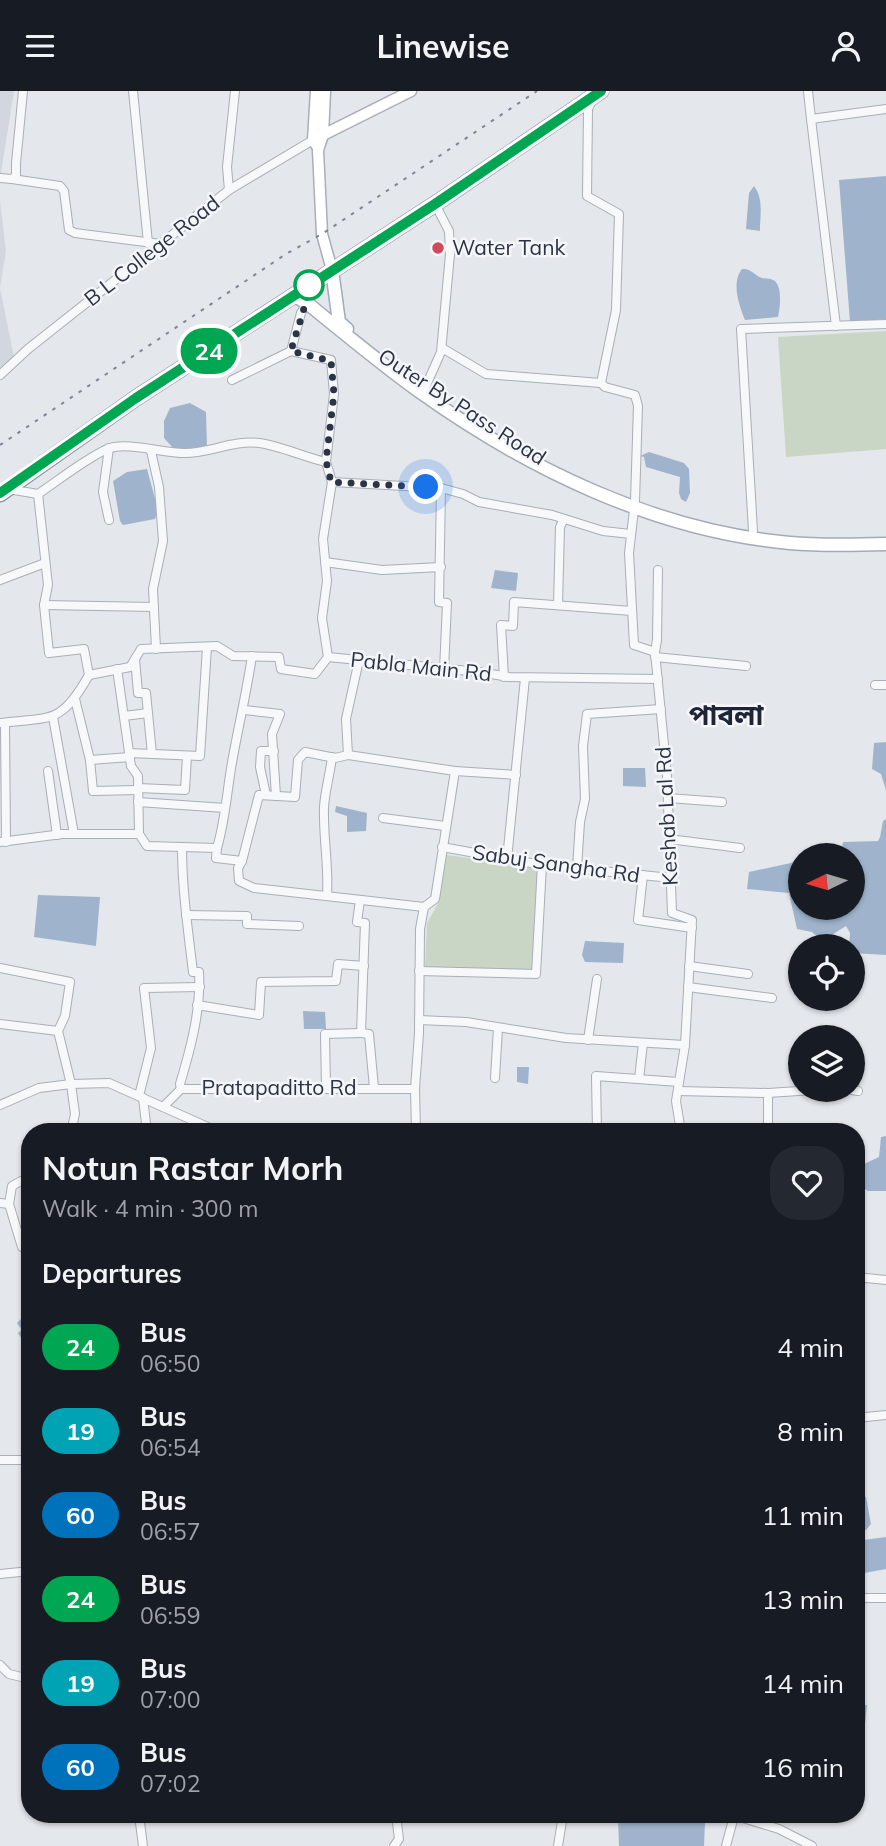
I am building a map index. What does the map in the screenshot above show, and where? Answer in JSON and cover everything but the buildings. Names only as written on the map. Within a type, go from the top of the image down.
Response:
[{"type":"highway","points":[[3,491],[136,398],[435,204],[598,93]]},
{"type":"main road","points":[[316,91],[322,234],[332,270]]},
{"type":"main road","points":[[318,142],[325,91]]},
{"type":"main road","points":[[318,142],[411,91]]},
{"type":"main road","name":"Outer By Pass Road","points":[[332,270],[339,322],[425,388],[520,451],[572,477],[672,520],[726,533],[788,543],[886,544]]},
{"type":"main road","name":"Outer By Pass Road","points":[[293,295],[421,392],[518,454],[570,481],[673,515],[753,531],[809,538],[886,538]]},
{"type":"street","points":[[12,179],[16,176],[23,91]]},
{"type":"street","points":[[133,91],[148,243]]},
{"type":"street","points":[[229,190],[227,167],[235,91]]},
{"type":"street","points":[[808,91],[836,326]]},
{"type":"street","points":[[598,93],[588,109],[587,197],[619,214],[616,310],[601,383]]},
{"type":"street","points":[[811,119],[886,109]]},
{"type":"street","name":"B L College Road","points":[[0,375],[53,328],[229,190],[318,142]]},
{"type":"street","points":[[0,178],[60,186],[64,191],[69,230],[75,233],[161,244]]},
{"type":"street","points":[[425,388],[442,348],[449,231],[435,204]]},
{"type":"street","points":[[291,351],[300,313],[307,303]]},
{"type":"street","points":[[753,531],[741,329],[886,324]]},
{"type":"street","points":[[442,348],[486,374],[601,383],[605,387],[635,394],[635,504],[629,553],[634,645],[655,655],[746,666]]},
{"type":"street","points":[[232,380],[291,351],[331,361],[334,394],[326,461],[331,482],[323,539],[327,582],[322,618],[328,657]]},
{"type":"street","points":[[3,491],[38,494],[109,448],[125,445],[186,453],[227,445],[258,443],[326,461]]},
{"type":"street","points":[[109,448],[103,492],[109,520]]},
{"type":"street","points":[[151,450],[159,488],[163,541],[153,589],[156,649]]},
{"type":"street","points":[[331,482],[441,488],[479,502],[564,519],[603,531],[631,534]]},
{"type":"street","points":[[441,488],[439,602],[447,603],[444,670]]},
{"type":"street","points":[[38,494],[48,585],[44,605],[49,653],[84,649],[89,675],[75,699],[53,717],[2,723],[3,842],[57,835],[139,834]]},
{"type":"street","points":[[558,605],[560,527],[564,519]]},
{"type":"street","points":[[325,562],[382,570],[441,567]]},
{"type":"street","points":[[0,580],[45,563]]},
{"type":"street","name":"Keshab Lal Rd","points":[[658,570],[655,655],[668,798],[673,913],[692,920],[692,928]]},
{"type":"street","points":[[503,677],[501,625],[513,626],[514,602],[632,611]]},
{"type":"street","points":[[44,605],[154,607]]},
{"type":"street","name":"Pabla Main Rd","points":[[89,675],[130,667],[141,649],[217,646],[233,656],[279,657],[281,669],[315,674],[328,657],[503,677],[658,679]]},
{"type":"street","points":[[90,760],[152,754],[200,756],[207,647]]},
{"type":"street","points":[[242,861],[216,858],[252,656]]},
{"type":"street","points":[[135,659],[138,693],[146,693],[152,754]]},
{"type":"street","points":[[348,755],[346,719],[359,660]]},
{"type":"street","points":[[117,669],[131,767],[138,776],[139,834],[147,846],[217,848]]},
{"type":"street","points":[[507,859],[525,678]]},
{"type":"street","points":[[875,685],[886,685]]},
{"type":"street","points":[[75,699],[90,760],[93,791],[185,790],[187,756]]},
{"type":"street","points":[[577,868],[580,822],[585,799],[583,746],[587,714],[661,709]]},
{"type":"street","points":[[244,710],[280,715],[272,734],[276,796]]},
{"type":"street","points":[[124,716],[148,713]]},
{"type":"street","points":[[53,717],[74,834]]},
{"type":"street","points":[[266,795],[260,767],[261,751],[274,751]]},
{"type":"street","points":[[455,771],[435,899],[424,907],[254,888],[239,881],[238,868],[259,795],[295,797],[298,760],[305,752],[332,757],[348,755],[455,771],[516,775]]},
{"type":"street","points":[[327,896],[329,871],[324,805],[332,757]]},
{"type":"street","points":[[48,771],[57,835]]},
{"type":"street","points":[[668,798],[722,802]]},
{"type":"street","points":[[138,803],[225,808]]},
{"type":"street","points":[[383,818],[445,826]]},
{"type":"street","points":[[669,839],[740,848]]},
{"type":"street","points":[[181,1089],[180,1084],[192,1042],[200,986],[199,972],[193,972],[182,847]]},
{"type":"street","name":"Sabuj Sangha Rd","points":[[442,847],[542,865],[671,878]]},
{"type":"street","points":[[419,971],[536,974],[542,865]]},
{"type":"street","points":[[643,875],[638,921],[692,928],[685,1045],[676,1101],[680,1123]]},
{"type":"street","points":[[360,900],[357,922],[365,923],[361,1033]]},
{"type":"street","points":[[416,1123],[420,929],[424,907]]},
{"type":"street","points":[[186,915],[247,916],[247,924],[299,926]]},
{"type":"street","points":[[197,1005],[259,1015],[261,982],[336,981],[338,964],[364,967]]},
{"type":"street","points":[[689,966],[748,974]]},
{"type":"street","points":[[0,968],[70,982],[65,1016],[58,1031],[71,1084],[75,1114],[73,1123]]},
{"type":"street","points":[[588,1040],[597,979]]},
{"type":"street","points":[[145,1123],[141,1097],[151,1048],[144,988],[200,986]]},
{"type":"street","points":[[688,987],[772,998]]},
{"type":"street","points":[[419,1020],[466,1022],[588,1040],[685,1045]]},
{"type":"street","points":[[0,1024],[58,1031]]},
{"type":"street","points":[[495,1078],[498,1028]]},
{"type":"street","points":[[326,1088],[325,1034],[361,1033],[369,1034],[374,1088]]},
{"type":"street","points":[[639,1079],[643,1043]]},
{"type":"street","points":[[597,1123],[596,1076],[639,1079],[678,1087],[768,1093],[788,1092]]},
{"type":"street","points":[[0,1105],[39,1088],[109,1083],[199,1123]]},
{"type":"street","name":"Pratapaditto Rd","points":[[163,1107],[181,1089],[415,1089]]},
{"type":"street","points":[[768,1093],[768,1123]]},
{"type":"street","points":[[21,1181],[12,1186],[5,1204],[21,1244]]},
{"type":"street","points":[[865,1278],[886,1280]]},
{"type":"street","points":[[865,1417],[886,1415]]},
{"type":"street","points":[[0,1460],[21,1460]]},
{"type":"street","points":[[0,1574],[21,1572]]},
{"type":"street","points":[[865,1598],[886,1598]]},
{"type":"street","points":[[0,1665],[9,1674],[21,1677]]},
{"type":"street","points":[[140,1823],[143,1846]]},
{"type":"street","points":[[394,1846],[399,1839],[397,1823]]},
{"type":"street","points":[[558,1846],[562,1823]]},
{"type":"street","points":[[726,1846],[731,1823]]},
{"type":"street","points":[[759,1823],[779,1829],[812,1846]]},
{"type":"shaded area","points":[[0,91],[14,91],[0,179]]},
{"type":"shaded area","points":[[0,201],[6,251],[0,288]]},
{"type":"shaded area","points":[[0,288],[15,362],[0,375]]},
{"type":"green space","points":[[886,331],[886,449],[786,457],[778,337]]},
{"type":"green space","points":[[446,855],[538,867],[533,971],[425,967],[427,923],[439,902]]},
{"type":"water","points":[[886,176],[886,319],[850,322],[839,180]]},
{"type":"water","points":[[754,186],[760,202],[760,231],[746,229],[749,193]]},
{"type":"water","points":[[742,269],[776,282],[780,297],[778,317],[745,320],[737,287]]},
{"type":"water","points":[[190,403],[206,412],[207,447],[174,449],[164,438],[164,421],[170,408]]},
{"type":"water","points":[[649,452],[684,463],[689,469],[690,493],[686,502],[681,499],[679,493],[680,477],[646,467],[644,457],[640,456]]},
{"type":"water","points":[[147,469],[158,510],[155,519],[123,525],[113,481],[127,472]]},
{"type":"water","points":[[495,570],[518,573],[516,591],[491,588]]},
{"type":"water","points":[[886,742],[886,790],[881,774],[872,769],[874,743]]},
{"type":"water","points":[[623,768],[645,768],[646,787],[623,786]]},
{"type":"water","points":[[336,806],[367,813],[366,831],[347,832],[347,816],[335,812]]},
{"type":"water","points":[[886,819],[886,955],[865,954],[865,934],[850,934],[846,926],[833,934],[814,934],[797,929],[795,921],[865,920],[865,843],[843,842],[878,841],[883,821]]},
{"type":"water","points":[[788,864],[788,893],[747,889],[749,872]]},
{"type":"water","points":[[38,895],[100,897],[96,946],[34,937]]},
{"type":"water","points":[[585,941],[624,943],[623,963],[585,962],[582,955]]},
{"type":"water","points":[[303,1011],[325,1012],[326,1029],[304,1029]]},
{"type":"water","points":[[517,1067],[529,1067],[528,1084],[517,1082]]},
{"type":"water","points":[[886,1136],[886,1191],[868,1191],[865,1189],[865,1164],[879,1157],[881,1137]]},
{"type":"water","points":[[865,1497],[871,1524],[865,1530]]},
{"type":"water","points":[[886,1537],[886,1569],[865,1573],[865,1540]]},
{"type":"water","points":[[618,1823],[705,1823],[704,1846],[619,1846]]},
{"type":"railway","points":[[0,445],[537,91]]},
{"type":"bus line","name":"24","points":[[0,493],[136,398],[435,204],[601,91]]},
{"type":"place","name":"Water Tank","points":[[438,248]]},
{"type":"district","name":"পাবলা","points":[[726,715]]},
{"type":"route","points":[[309,285],[307,303],[300,313],[291,351],[331,361],[334,394],[326,461],[331,482],[426,487]]}]
